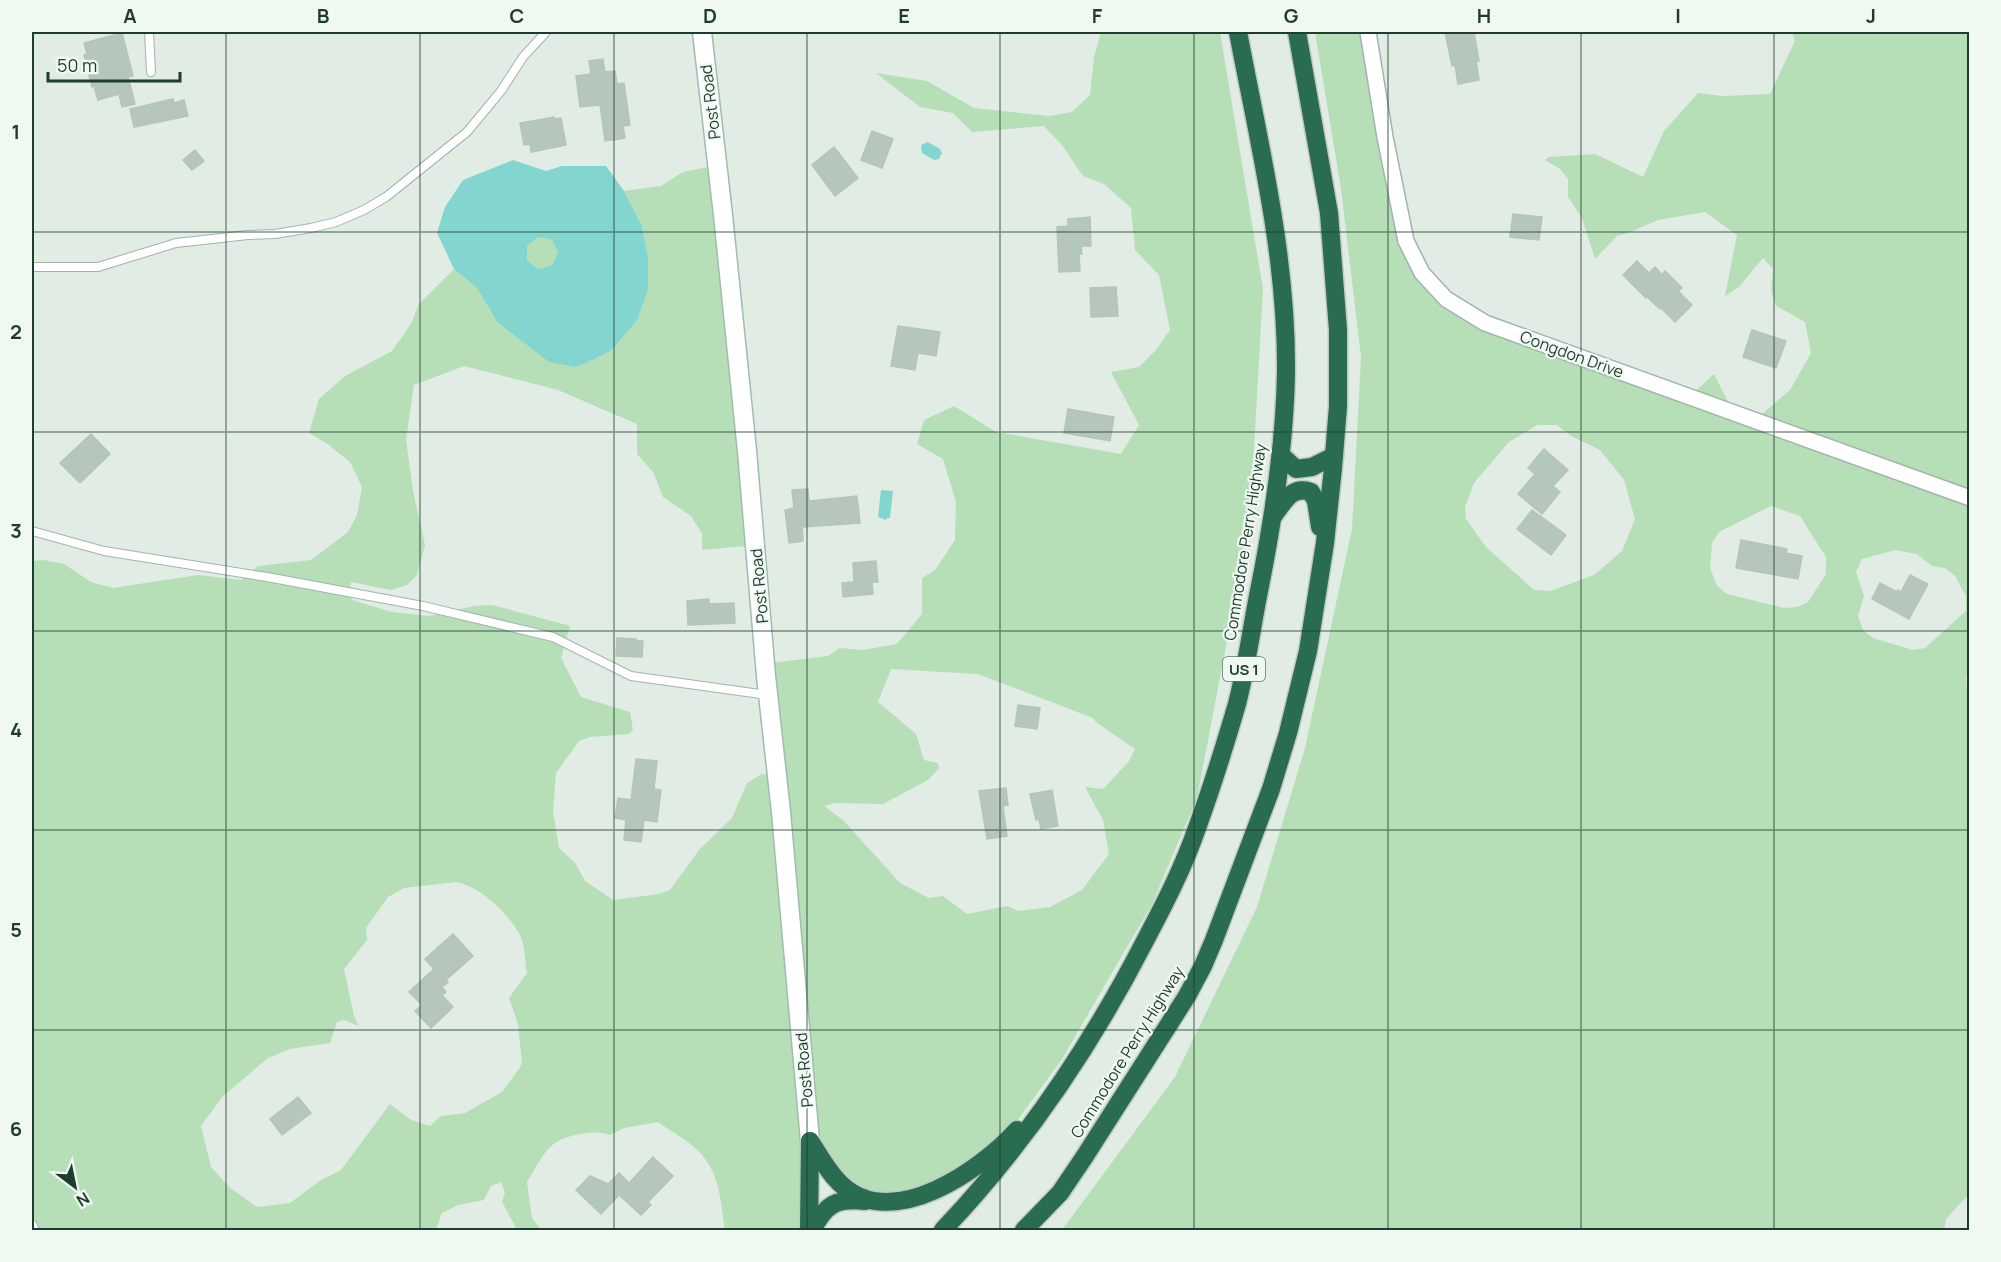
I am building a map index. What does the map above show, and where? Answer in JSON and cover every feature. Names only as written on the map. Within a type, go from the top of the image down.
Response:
[{"type":"highway","name":"Commodore Perry Highway","points":[[943,1230],[1011,1153],[1069,1074],[1129,973],[1163,906],[1197,830],[1237,703],[1272,518],[1281,455],[1286,371],[1283,302],[1274,228],[1238,32]]},
{"type":"highway","name":"Commodore Perry Highway","points":[[1024,1230],[1060,1193],[1187,996],[1214,940],[1271,789],[1288,733],[1308,651],[1325,543],[1334,456],[1338,406],[1338,330],[1330,225],[1298,32]]},
{"type":"highway","points":[[1281,455],[1296,469],[1312,467],[1334,456]]},
{"type":"highway","points":[[1272,518],[1289,495],[1297,490],[1311,492],[1316,501],[1325,543]]},
{"type":"highway","points":[[811,1230],[829,1206],[846,1199],[886,1202],[907,1200],[927,1194],[984,1161],[1013,1135],[1069,1074]]},
{"type":"highway","points":[[810,1141],[831,1173],[843,1186],[870,1201]]},
{"type":"highway","points":[[810,1141],[811,1230]]},
{"type":"highway","points":[[1036,1230],[1052,1209],[1060,1193]]},
{"type":"street","name":"Post Road","points":[[702,32],[746,440],[810,1141]]},
{"type":"street","name":"Congdon Drive","points":[[1368,32],[1385,138],[1406,241],[1422,273],[1446,299],[1485,323],[1970,498]]},
{"type":"lane","points":[[149,32],[151,72]]},
{"type":"lane","points":[[32,267],[98,267],[176,243],[275,234],[311,228],[336,222],[364,210],[386,197],[467,132],[501,91],[523,57],[546,32]]},
{"type":"lane","points":[[32,531],[104,551],[267,577],[423,606],[553,637],[631,676],[769,695]]},
{"type":"lane","points":[[32,1224],[35,1230]]},
{"type":"green space","points":[[1101,32],[1220,32],[1263,289],[1250,520],[1197,798],[1152,904],[1062,1059],[994,1153],[933,1195],[867,1201],[816,1153],[812,1230],[725,1230],[719,1190],[707,1162],[692,1145],[658,1122],[624,1128],[610,1135],[592,1133],[570,1136],[553,1144],[527,1182],[532,1218],[542,1230],[516,1230],[502,1202],[505,1192],[501,1182],[491,1186],[484,1200],[458,1205],[442,1213],[436,1230],[32,1230],[32,561],[44,560],[64,564],[91,582],[113,588],[198,575],[241,580],[258,566],[311,560],[348,532],[357,515],[362,487],[350,462],[309,433],[319,399],[345,376],[392,351],[411,324],[419,304],[454,269],[477,288],[497,322],[575,367],[611,351],[648,257],[642,226],[624,191],[661,186],[683,172],[713,166],[756,545],[702,550],[702,534],[691,516],[663,497],[653,472],[637,454],[637,424],[558,390],[464,366],[414,385],[406,440],[413,491],[425,545],[417,575],[407,585],[391,590],[351,582],[349,592],[352,600],[392,612],[429,616],[474,606],[492,605],[570,626],[561,658],[581,697],[630,712],[633,730],[629,734],[589,737],[579,741],[556,773],[553,811],[559,848],[576,864],[585,881],[613,900],[659,894],[670,890],[699,850],[732,818],[747,783],[760,775],[776,772],[771,663],[828,656],[840,648],[863,650],[897,644],[922,614],[922,578],[935,570],[955,540],[956,502],[943,459],[917,444],[924,420],[954,406],[996,432],[1121,454],[1139,425],[1111,372],[1139,367],[1156,350],[1170,330],[1159,275],[1135,250],[1131,208],[1104,184],[1083,176],[1062,145],[1044,126],[972,132],[953,113],[920,107],[876,73],[927,81],[974,108],[1050,116],[1072,112],[1090,95],[1094,57]],"holes":[[[891,669],[978,674],[1093,718],[1135,749],[1129,761],[1103,789],[1085,787],[1103,820],[1109,854],[1082,890],[1050,907],[1018,911],[1007,906],[967,914],[943,896],[929,898],[900,883],[843,820],[824,806],[834,803],[883,804],[928,780],[939,768],[938,763],[924,760],[916,734],[878,702]],[[456,882],[475,889],[493,902],[509,918],[522,939],[527,973],[509,998],[518,1024],[522,1063],[519,1069],[502,1092],[465,1113],[441,1116],[430,1126],[411,1120],[390,1104],[341,1170],[321,1180],[290,1203],[257,1207],[230,1188],[211,1167],[201,1126],[223,1096],[268,1058],[290,1049],[330,1043],[337,1022],[344,1020],[359,1026],[354,1016],[344,969],[367,940],[366,928],[388,897],[404,888]]]},
{"type":"green space","points":[[1315,32],[1369,32],[1408,246],[1449,303],[1689,397],[1714,374],[1734,414],[1754,421],[1790,390],[1811,353],[1805,322],[1776,306],[1771,290],[1773,269],[1763,258],[1739,287],[1725,296],[1737,235],[1705,212],[1658,220],[1617,236],[1595,259],[1582,218],[1568,197],[1568,179],[1560,169],[1545,160],[1549,157],[1595,154],[1643,177],[1664,131],[1698,93],[1723,96],[1770,94],[1795,41],[1792,32],[1969,32],[1970,610],[1968,610],[1970,656],[1966,680],[1970,689],[1970,1193],[1946,1219],[1944,1230],[1062,1230],[1175,1077],[1257,907],[1305,748],[1352,529],[1361,357],[1341,189]],"holes":[[[1537,425],[1557,425],[1571,436],[1600,450],[1624,480],[1635,519],[1622,551],[1594,575],[1551,591],[1534,590],[1486,547],[1466,519],[1465,507],[1474,483],[1509,442]],[[1771,506],[1800,516],[1826,557],[1826,574],[1808,602],[1797,607],[1784,608],[1727,594],[1717,586],[1710,568],[1712,543],[1719,532]],[[1895,550],[1917,554],[1932,566],[1945,568],[1955,576],[1966,596],[1966,611],[1925,648],[1913,650],[1873,638],[1863,630],[1858,616],[1864,596],[1856,572],[1862,559]]]},
{"type":"green space","points":[[538,237],[552,240],[558,253],[552,265],[538,269],[527,260],[527,246]]},
{"type":"water","points":[[928,142],[940,149],[942,153],[939,159],[934,160],[922,153],[921,145]]},
{"type":"water","points":[[513,160],[546,171],[562,166],[606,166],[624,191],[642,226],[648,257],[648,290],[637,320],[611,351],[575,367],[549,362],[497,322],[477,288],[454,269],[437,233],[445,207],[463,180]],"holes":[[[538,237],[552,240],[558,253],[552,265],[538,269],[527,260],[527,246]]]},
{"type":"water","points":[[881,490],[893,491],[890,518],[886,520],[878,517]]},
{"type":"building","points":[[1445,32],[1474,32],[1479,61],[1476,61],[1479,80],[1458,84]]},
{"type":"building","points":[[122,33],[133,76],[128,77],[135,104],[122,107],[119,94],[98,100],[94,86],[92,87],[84,55],[87,54],[84,43]]},
{"type":"building","points":[[603,59],[605,72],[615,71],[617,84],[624,83],[630,125],[623,126],[625,138],[605,141],[600,105],[580,107],[576,76],[591,74],[589,61]]},
{"type":"building","points":[[173,99],[174,103],[184,100],[188,116],[134,127],[130,109]]},
{"type":"building","points":[[554,117],[555,119],[561,118],[566,145],[531,152],[530,144],[524,145],[520,123]]},
{"type":"building","points":[[872,131],[893,139],[882,168],[861,160]]},
{"type":"building","points":[[834,147],[858,178],[835,196],[812,165]]},
{"type":"building","points":[[195,150],[204,161],[192,170],[183,160]]},
{"type":"building","points":[[1513,214],[1542,217],[1539,240],[1510,237]]},
{"type":"building","points":[[1090,217],[1091,246],[1081,246],[1080,271],[1059,272],[1057,227],[1068,226],[1068,219]]},
{"type":"building","points":[[1637,261],[1649,273],[1655,267],[1662,275],[1665,271],[1682,288],[1678,291],[1692,305],[1675,322],[1623,275]]},
{"type":"building","points":[[1116,287],[1118,316],[1091,317],[1090,288]]},
{"type":"building","points":[[898,326],[940,332],[936,356],[918,353],[915,370],[891,366]]},
{"type":"building","points":[[1752,330],[1786,341],[1776,368],[1743,357]]},
{"type":"building","points":[[1068,409],[1114,417],[1110,441],[1064,433]]},
{"type":"building","points":[[91,434],[110,454],[80,483],[60,463]]},
{"type":"building","points":[[1544,449],[1568,470],[1553,486],[1560,492],[1542,514],[1518,494],[1535,474],[1528,468]]},
{"type":"building","points":[[808,489],[809,501],[857,496],[860,523],[802,527],[803,541],[789,543],[785,510],[794,508],[792,490]]},
{"type":"building","points":[[1532,510],[1566,535],[1551,555],[1517,529]]},
{"type":"building","points":[[1741,540],[1787,549],[1786,553],[1802,556],[1798,579],[1736,568]]},
{"type":"building","points":[[876,561],[878,582],[872,582],[873,594],[843,597],[842,583],[854,582],[853,563]]},
{"type":"building","points":[[1910,575],[1928,584],[1909,619],[1872,599],[1880,583],[1901,592]]},
{"type":"building","points":[[709,599],[709,604],[734,603],[735,623],[688,625],[687,601]]},
{"type":"building","points":[[617,638],[643,641],[642,657],[616,656]]},
{"type":"building","points":[[1018,705],[1040,708],[1037,729],[1015,726]]},
{"type":"building","points":[[636,759],[657,761],[654,789],[661,790],[657,822],[644,820],[641,842],[624,840],[626,820],[615,818],[618,798],[631,800]]},
{"type":"building","points":[[1006,788],[1008,805],[1003,806],[1007,836],[987,839],[979,791]]},
{"type":"building","points":[[1052,790],[1058,826],[1041,829],[1039,819],[1036,820],[1030,794]]},
{"type":"building","points":[[453,934],[473,956],[446,980],[448,982],[442,987],[446,992],[442,995],[453,1007],[431,1028],[415,1011],[422,1005],[409,992],[434,969],[425,959]]},
{"type":"building","points":[[298,1097],[311,1113],[282,1135],[270,1119]]},
{"type":"building","points":[[653,1157],[673,1176],[648,1202],[651,1205],[641,1215],[619,1195],[601,1214],[576,1190],[590,1176],[608,1184],[619,1173],[629,1183]]}]
